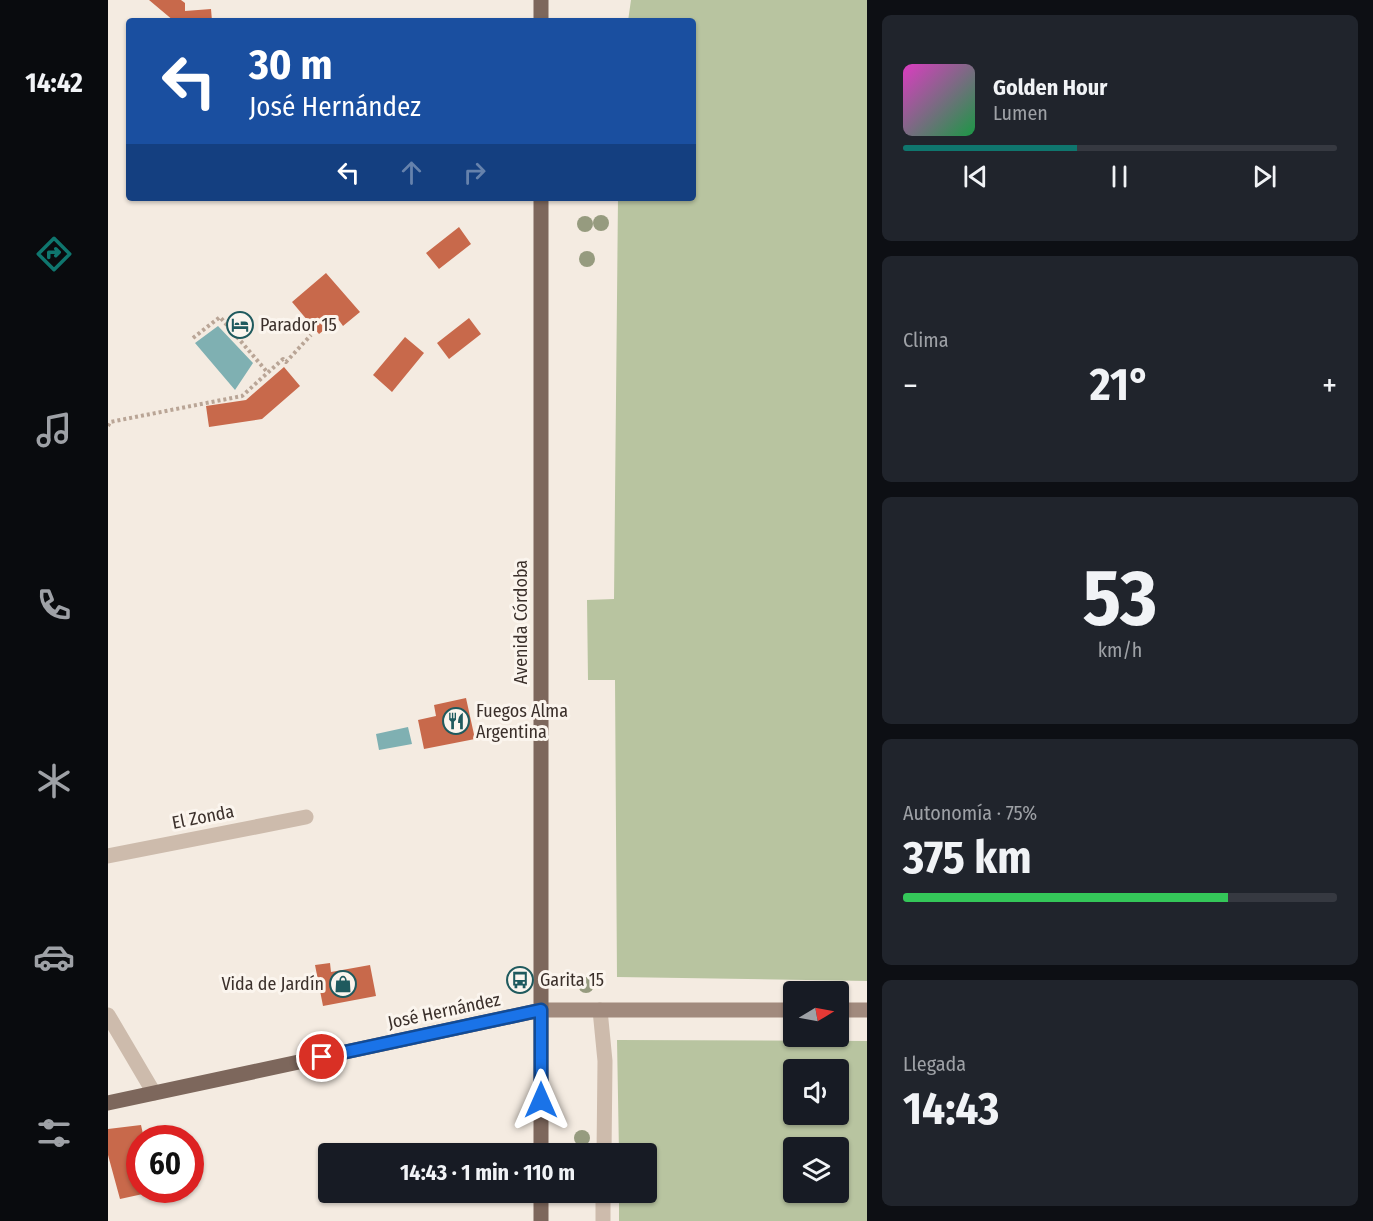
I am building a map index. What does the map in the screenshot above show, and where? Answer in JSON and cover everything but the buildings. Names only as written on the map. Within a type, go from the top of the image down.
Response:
[{"type":"main road","points":[[541,0],[541,18]]},
{"type":"main road","name":"Avenida Córdoba","points":[[541,201],[541,1143]]},
{"type":"main road","name":"José Hernández","points":[[108,1102],[541,1010],[783,1010]]},
{"type":"main road","points":[[849,1010],[867,1010]]},
{"type":"main road","points":[[541,1203],[541,1221]]},
{"type":"street","name":"El Zonda","points":[[108,856],[306,817]]},
{"type":"street","points":[[600,1010],[605,1061],[604,1143]]},
{"type":"street","points":[[108,1015],[154,1093]]},
{"type":"street","points":[[603,1203],[603,1221]]},
{"type":"path","points":[[193,338],[220,317],[268,373]]},
{"type":"path","points":[[108,426],[110,422],[242,396],[283,359],[286,362],[311,335]]},
{"type":"green space","points":[[631,0],[867,0],[867,981],[617,977],[615,680],[588,680],[587,600],[614,599],[618,201],[696,201],[696,18],[628,18]]},
{"type":"green space","points":[[617,1040],[783,1041],[783,1047],[849,1047],[849,1041],[867,1041],[867,1221],[619,1221],[619,1203],[657,1203],[657,1143],[619,1143]]},
{"type":"water","points":[[218,326],[253,363],[235,390],[195,343]]},
{"type":"water","points":[[408,727],[412,744],[379,750],[376,734]]},
{"type":"place","name":"Parador 15","points":[[240,325]]},
{"type":"place","name":"Fuegos Alma Argentina","points":[[456,721]]},
{"type":"place","name":"Garita 15","points":[[520,980]]},
{"type":"place","name":"Vida de Jardín","points":[[343,984]]},
{"type":"route","points":[[322,1057],[541,1010],[541,1100]]}]
